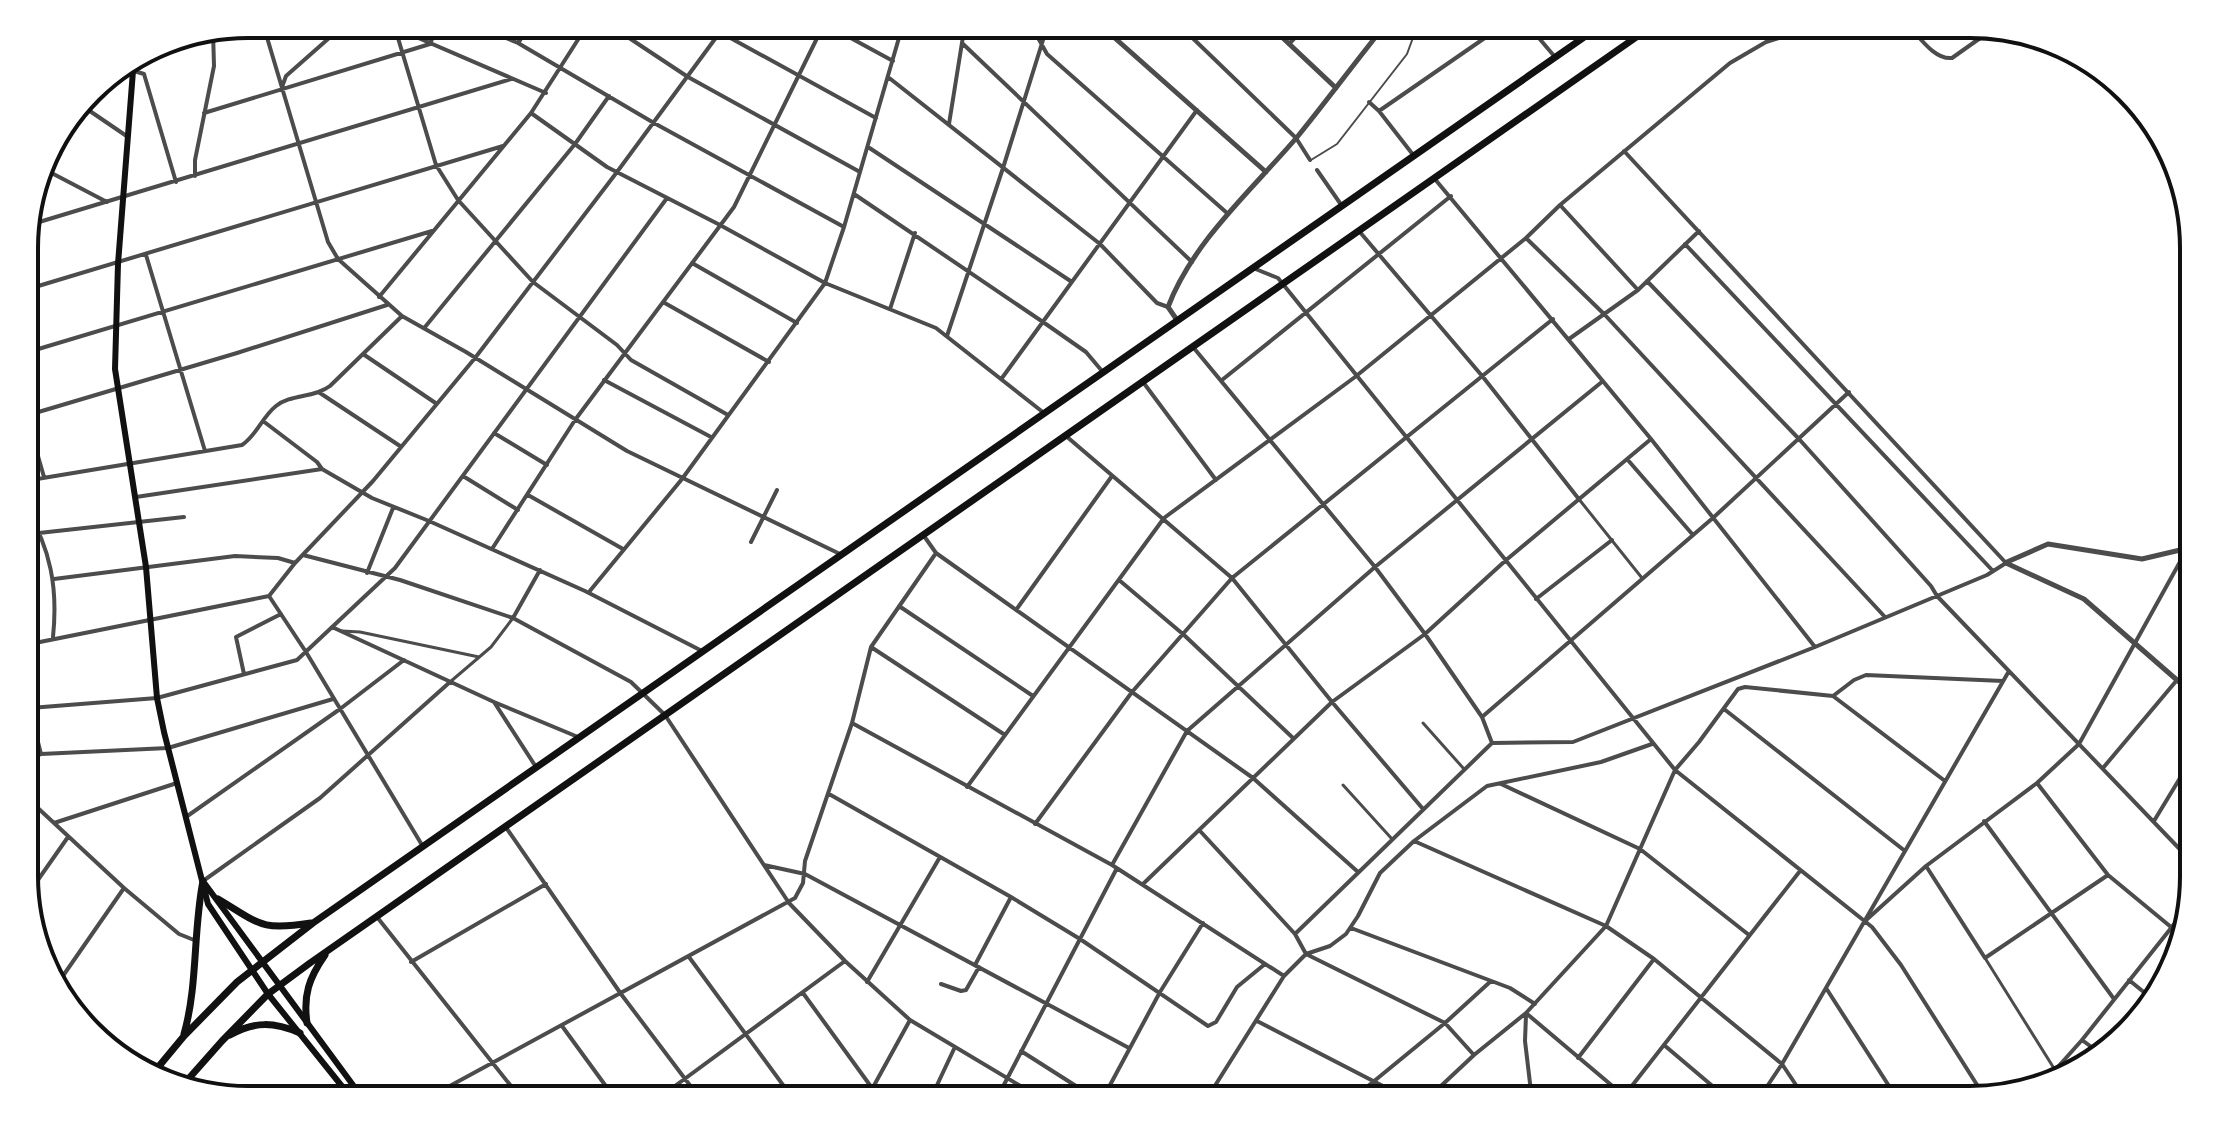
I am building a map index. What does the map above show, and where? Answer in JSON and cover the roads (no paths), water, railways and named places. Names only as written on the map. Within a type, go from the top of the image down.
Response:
[{"type":"highway","points":[[159,1066],[184,1036],[251,969],[313,923],[1583,38]]},
{"type":"highway","points":[[190,1078],[268,994],[329,950],[1635,38]]},
{"type":"highway","points":[[184,1036],[189,1018],[194,940],[203,881]]},
{"type":"highway","points":[[218,899],[246,917],[271,927],[313,923]]},
{"type":"highway","points":[[307,1023],[304,1006],[307,988],[329,950]]},
{"type":"highway","points":[[222,1041],[243,1028],[258,1024],[272,1023],[300,1033]]},
{"type":"main road","points":[[134,71],[118,264],[116,387],[146,567],[157,698],[208,904],[268,994],[342,1086]]},
{"type":"main road","points":[[203,881],[354,1086]]},
{"type":"street","points":[[266,38],[328,242],[338,259],[387,305],[575,420],[682,479],[840,554]]},
{"type":"street","points":[[282,89],[286,76],[329,38]]},
{"type":"street","points":[[398,38],[436,165],[458,200],[533,282],[617,345],[623,354],[728,415]]},
{"type":"street","points":[[417,38],[546,93]]},
{"type":"street","points":[[430,44],[432,38]]},
{"type":"street","points":[[506,38],[844,227]]},
{"type":"street","points":[[518,43],[521,38]]},
{"type":"street","points":[[379,297],[531,113],[580,38]]},
{"type":"street","points":[[629,38],[688,77],[860,172]]},
{"type":"street","points":[[38,641],[269,596],[475,358],[716,38]]},
{"type":"street","points":[[731,38],[876,118]]},
{"type":"street","points":[[492,549],[575,420],[734,207],[818,38]]},
{"type":"street","points":[[851,38],[893,61]]},
{"type":"street","points":[[589,592],[682,479],[825,283],[899,38]]},
{"type":"street","points":[[949,125],[963,38]]},
{"type":"street","points":[[1038,38],[1047,54],[1229,215]]},
{"type":"street","points":[[947,336],[1044,38]]},
{"type":"street","points":[[1115,38],[1266,172]]},
{"type":"street","points":[[1192,38],[1296,138],[1310,160]]},
{"type":"street","points":[[1283,38],[1336,88]]},
{"type":"street","points":[[1289,44],[1295,38]]},
{"type":"street","points":[[1168,307],[1176,286],[1192,262],[1375,38]]},
{"type":"street","points":[[1379,111],[1485,38]]},
{"type":"street","points":[[1539,38],[1555,57]]},
{"type":"street","points":[[967,787],[1164,518],[1355,377],[1526,238],[1560,205],[1730,63],[1779,38]]},
{"type":"street","points":[[1921,38],[1946,59],[1979,39]]},
{"type":"street","points":[[195,176],[214,66],[213,41]]},
{"type":"street","points":[[962,43],[1192,262]]},
{"type":"street","points":[[204,113],[430,44]]},
{"type":"street","points":[[134,71],[144,74],[176,182]]},
{"type":"street","points":[[888,77],[1100,244],[1157,303],[1168,307],[1177,321]]},
{"type":"street","points":[[40,222],[511,79]]},
{"type":"street","points":[[425,327],[575,144],[609,96]]},
{"type":"street","points":[[1369,102],[1414,156]]},
{"type":"street","points":[[89,110],[128,137]]},
{"type":"street","points":[[1002,378],[1197,110]]},
{"type":"street","points":[[531,113],[617,172],[825,283],[936,328],[1045,414]]},
{"type":"street","points":[[38,286],[503,146]]},
{"type":"street","points":[[868,147],[1072,282]]},
{"type":"street","points":[[1624,151],[2006,563],[2084,599],[2180,683]]},
{"type":"street","points":[[1317,170],[1342,206]]},
{"type":"street","points":[[52,173],[107,202]]},
{"type":"street","points":[[1434,178],[1502,256],[1651,439],[1815,647]]},
{"type":"street","points":[[854,194],[1086,352],[1103,373]]},
{"type":"street","points":[[1222,380],[1451,196]]},
{"type":"street","points":[[38,707],[157,698],[297,660],[386,577],[667,198]]},
{"type":"street","points":[[1560,205],[1638,290]]},
{"type":"street","points":[[38,349],[432,231]]},
{"type":"street","points":[[1359,231],[1533,438],[1642,578]]},
{"type":"street","points":[[1569,339],[1638,290],[1699,231]]},
{"type":"street","points":[[890,309],[915,233]]},
{"type":"street","points":[[1526,238],[1605,315],[1885,617]]},
{"type":"street","points":[[1685,244],[1993,571]]},
{"type":"street","points":[[146,255],[205,451]]},
{"type":"street","points":[[691,263],[797,323]]},
{"type":"street","points":[[1253,268],[1272,275],[1282,284],[1675,770],[1872,927],[1901,965],[1978,1086]]},
{"type":"street","points":[[1647,281],[1799,439],[1937,596],[2179,848]]},
{"type":"street","points":[[663,302],[769,362]]},
{"type":"street","points":[[38,410],[387,305]]},
{"type":"street","points":[[38,478],[242,445],[279,404],[320,393],[402,316]]},
{"type":"street","points":[[1035,824],[1132,692],[1232,578],[1553,319]]},
{"type":"street","points":[[1193,347],[1375,567],[1482,717],[1492,743]]},
{"type":"street","points":[[363,354],[437,404]]},
{"type":"street","points":[[604,380],[711,438]]},
{"type":"street","points":[[1003,1086],[1080,939],[1114,866],[1187,731],[1375,567],[1603,381]]},
{"type":"street","points":[[1143,382],[1216,480]]},
{"type":"street","points":[[1482,717],[1756,480],[1849,392]]},
{"type":"street","points":[[320,393],[400,446]]},
{"type":"street","points":[[263,421],[322,469],[362,492],[589,592],[704,652]]},
{"type":"street","points":[[494,433],[547,465]]},
{"type":"street","points":[[1066,436],[1232,578],[1423,809]]},
{"type":"street","points":[[1143,884],[1332,702],[1425,634],[1578,498],[1651,439]]},
{"type":"street","points":[[38,457],[44,477]]},
{"type":"street","points":[[1627,459],[1693,535]]},
{"type":"street","points":[[136,497],[322,469]]},
{"type":"street","points":[[463,476],[518,510]]},
{"type":"street","points":[[1016,610],[1112,476]]},
{"type":"street","points":[[751,542],[777,490]]},
{"type":"street","points":[[528,495],[624,550]]},
{"type":"street","points":[[367,573],[393,508]]},
{"type":"street","points":[[53,637],[54,579],[39,533],[184,517]]},
{"type":"street","points":[[924,535],[936,553],[1253,778],[1358,872]]},
{"type":"street","points":[[1536,599],[1612,540]]},
{"type":"street","points":[[1295,934],[1492,743],[1573,742],[1815,647],[1937,596],[2048,544],[2142,559],[2180,551]]},
{"type":"street","points":[[449,1086],[789,903],[800,891],[805,861],[852,723],[871,647],[936,553]]},
{"type":"street","points":[[303,555],[386,577],[513,618],[617,673],[643,692],[665,715],[789,903],[845,961],[910,1020],[1019,1086]]},
{"type":"street","points":[[54,579],[235,556],[278,558],[295,563]]},
{"type":"street","points":[[1864,922],[1926,866],[2037,783],[2079,744],[2180,566]]},
{"type":"street","points":[[203,881],[320,798],[479,657],[513,618],[540,570]]},
{"type":"street","points":[[1119,580],[1184,635],[1293,738]]},
{"type":"street","points":[[269,596],[422,845]]},
{"type":"street","points":[[898,606],[1033,696]]},
{"type":"street","points":[[244,674],[236,637],[281,614]]},
{"type":"street","points":[[332,627],[578,737]]},
{"type":"street","points":[[342,631],[479,657]]},
{"type":"street","points":[[871,647],[1005,735]]},
{"type":"street","points":[[186,817],[404,660]]},
{"type":"street","points":[[1767,1086],[2009,671]]},
{"type":"street","points":[[1833,696],[1866,675],[2003,681]]},
{"type":"street","points":[[1441,1086],[1526,1013],[1606,926],[1675,770],[1738,689],[1738,677]]},
{"type":"street","points":[[2103,768],[2177,680]]},
{"type":"street","points":[[1738,689],[1745,687],[1833,696],[1945,781]]},
{"type":"street","points":[[38,757],[41,754],[168,748],[333,699]]},
{"type":"street","points":[[494,702],[536,767]]},
{"type":"street","points":[[1724,709],[1905,851]]},
{"type":"street","points":[[852,723],[1114,866],[1284,976]]},
{"type":"street","points":[[1423,723],[1464,769]]},
{"type":"street","points":[[38,741],[41,754]]},
{"type":"street","points":[[1215,1086],[1284,976],[1306,954],[1330,946],[1351,928],[1380,873],[1414,841],[1475,793],[1499,783],[1601,762],[1653,744]]},
{"type":"street","points":[[2153,821],[2180,778]]},
{"type":"street","points":[[54,823],[177,783]]},
{"type":"street","points":[[1499,783],[1640,849],[1749,935]]},
{"type":"street","points":[[2037,783],[2108,875],[2171,927]]},
{"type":"street","points":[[1343,785],[1392,839]]},
{"type":"street","points":[[829,794],[1080,939],[1208,1026],[1216,1022],[1237,987],[1265,964]]},
{"type":"street","points":[[38,808],[124,888],[179,934],[194,940]]},
{"type":"street","points":[[1984,821],[2114,999]]},
{"type":"street","points":[[505,826],[621,994],[691,1086]]},
{"type":"street","points":[[1200,832],[1295,934],[1306,954],[1445,1023],[1474,1055]]},
{"type":"street","points":[[38,879],[68,836]]},
{"type":"street","points":[[1414,841],[1606,926],[1654,959],[1782,1064],[1797,1086]]},
{"type":"street","points":[[867,982],[941,857]]},
{"type":"street","points":[[761,864],[805,874],[1129,1048]]},
{"type":"street","points":[[1926,866],[1985,958],[2049,1070]]},
{"type":"street","points":[[1635,1086],[1800,871]]},
{"type":"street","points":[[1985,958],[2108,875]]},
{"type":"street","points":[[411,962],[546,884]]},
{"type":"street","points":[[63,975],[124,888]]},
{"type":"street","points":[[941,984],[966,990],[1011,897]]},
{"type":"street","points":[[377,917],[511,1086]]},
{"type":"street","points":[[1108,1086],[1203,923]]},
{"type":"street","points":[[2060,1065],[2174,923]]},
{"type":"street","points":[[1351,928],[1510,988],[1535,1004]]},
{"type":"street","points":[[689,957],[784,1086]]},
{"type":"street","points":[[1578,1058],[1654,959]]},
{"type":"street","points":[[674,1086],[845,961]]},
{"type":"street","points":[[2129,980],[2145,993]]},
{"type":"street","points":[[1366,1086],[1445,1023],[1491,981]]},
{"type":"street","points":[[1826,988],[1889,1086]]},
{"type":"street","points":[[802,992],[871,1086]]},
{"type":"street","points":[[1526,1013],[1612,1086]]},
{"type":"street","points":[[1526,1013],[1525,1041],[1530,1086]]},
{"type":"street","points":[[873,1086],[910,1020]]},
{"type":"street","points":[[1257,1021],[1384,1086]]},
{"type":"street","points":[[562,1026],[606,1086]]},
{"type":"street","points":[[2082,1040],[2092,1047]]},
{"type":"street","points":[[1664,1045],[1712,1086]]},
{"type":"street","points":[[937,1086],[954,1049]]},
{"type":"street","points":[[1021,1051],[1077,1086]]},
{"type":"lane","points":[[1310,160],[1337,144],[1407,54],[1413,38]]}]
